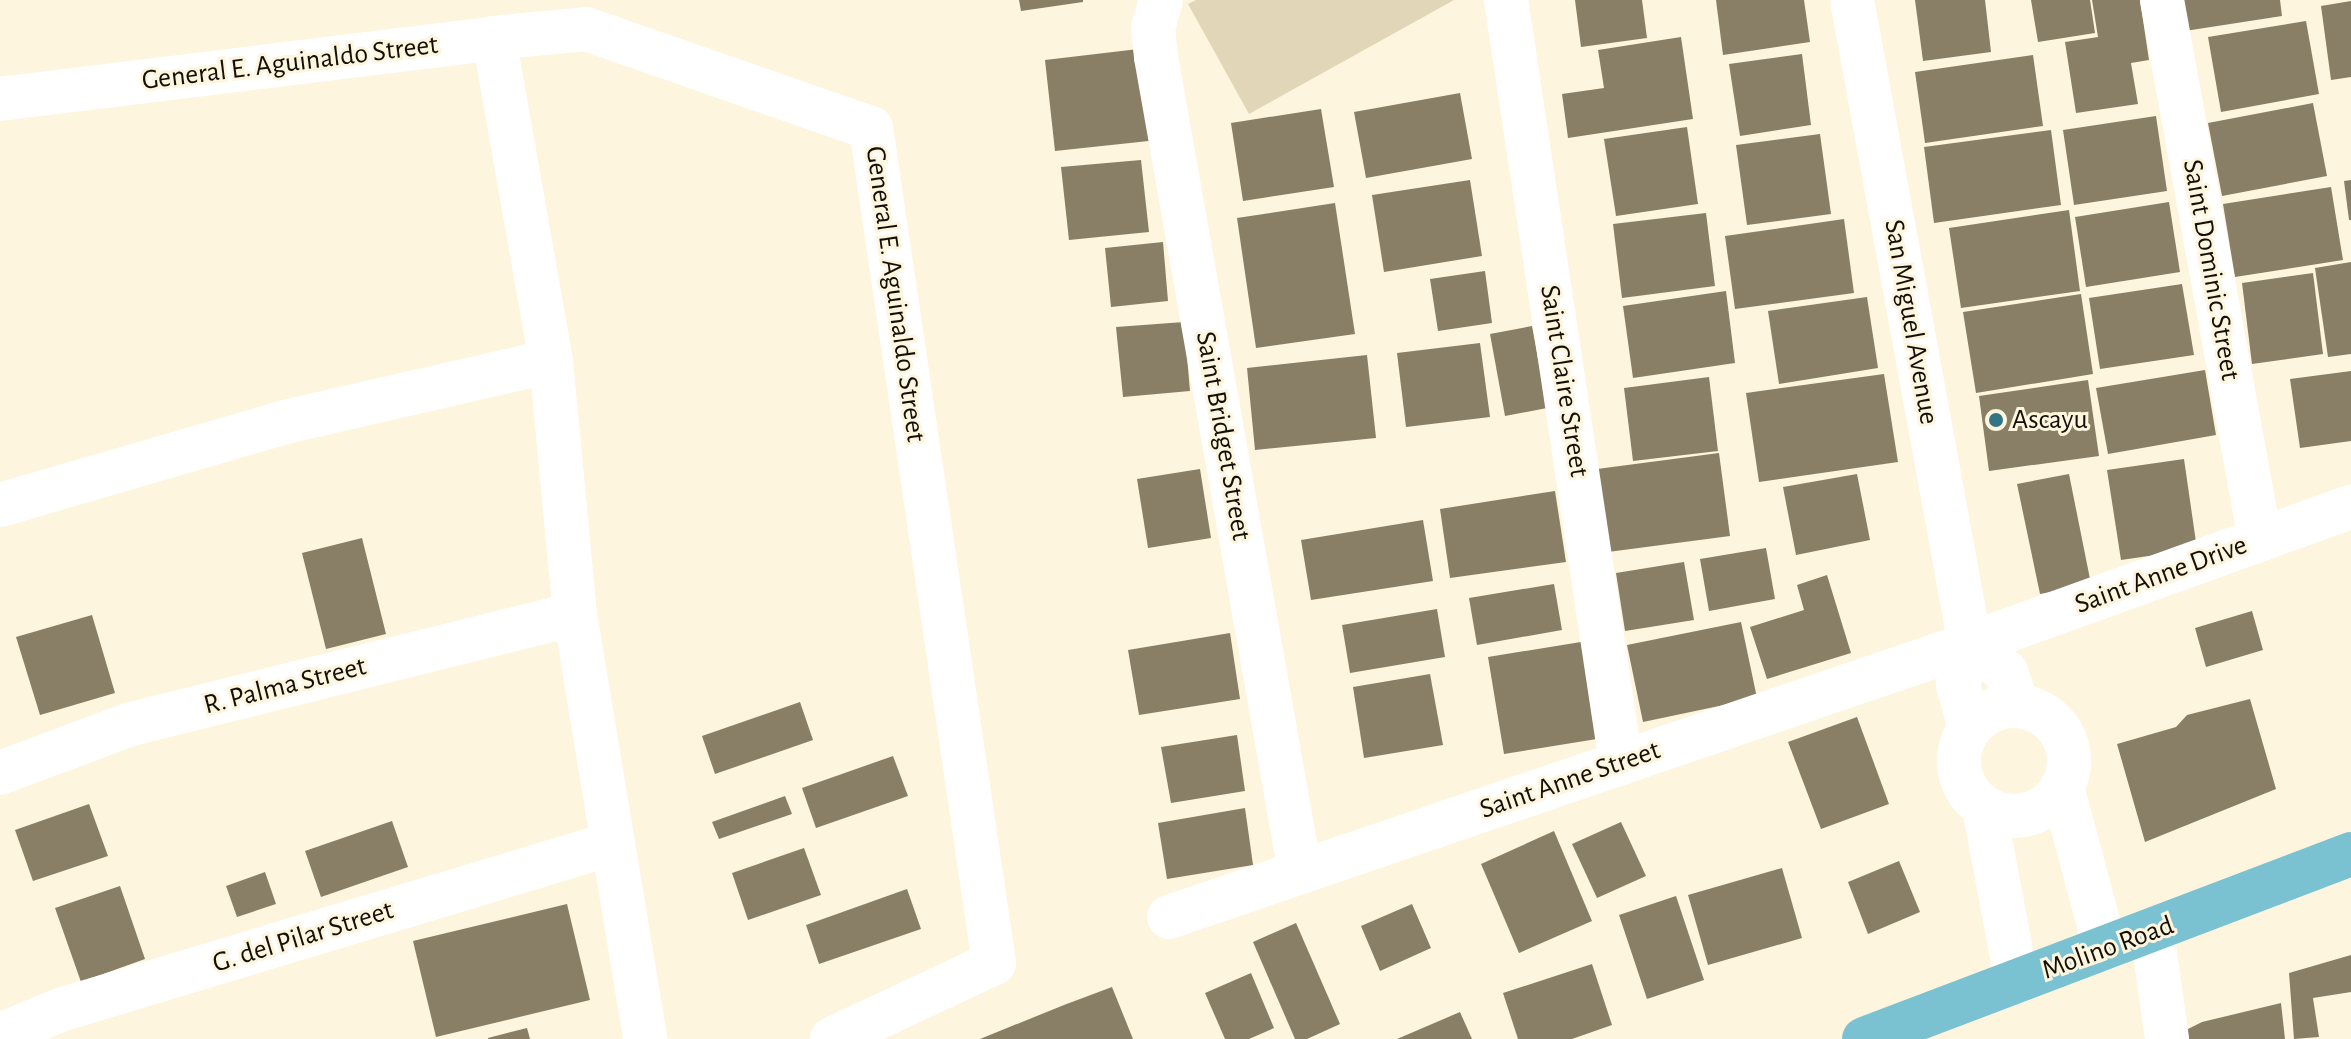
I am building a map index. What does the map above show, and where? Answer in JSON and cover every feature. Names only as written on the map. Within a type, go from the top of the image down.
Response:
[{"type":"main road","name":"Molino Road","points":[[1864,1039],[2351,854]]},
{"type":"street","name":"Saint Bridget Street","points":[[1161,0],[1153,28],[1156,57],[1300,872]]},
{"type":"street","name":"Saint Claire Street","points":[[1506,0],[1621,763]]},
{"type":"street","name":"San Miguel Avenue","points":[[1852,0],[1970,644],[1958,685],[1970,727]]},
{"type":"street","name":"Saint Dominic Street","points":[[2162,0],[2260,539]]},
{"type":"street","name":"General E. Aguinaldo Street","points":[[0,99],[586,29],[871,128],[994,963],[832,1039]]},
{"type":"street","points":[[494,38],[551,361],[575,614],[608,845],[645,1039]]},
{"type":"street","points":[[0,505],[285,422],[551,361]]},
{"type":"street","name":"Saint Anne Drive","points":[[1970,644],[2351,507]]},
{"type":"street","name":"R. Palma Street","points":[[0,773],[131,724],[575,614]]},
{"type":"street","name":"Saint Anne Street","points":[[1169,917],[1970,644]]},
{"type":"street","points":[[1970,644],[2006,672],[2018,706]]},
{"type":"street","points":[[1984,808],[2019,816],[2052,801],[2062,787],[2068,769],[2062,734],[2035,710],[2018,706],[1999,707],[1970,727],[1961,744],[1962,780],[1984,808],[2017,982]]},
{"type":"street","points":[[2062,787],[2105,948]]},
{"type":"street","name":"G. del Pilar Street","points":[[0,1035],[60,1010],[608,845]]},
{"type":"street","points":[[2152,932],[2167,1039]]},
{"type":"shaded area","points":[[1196,0],[1454,0],[1249,114],[1188,4]]},
{"type":"building","points":[[1019,0],[1083,0],[1083,2],[1021,11]]},
{"type":"building","points":[[1575,0],[1642,0],[1647,38],[1581,47]]},
{"type":"building","points":[[1716,0],[1804,0],[1810,42],[1723,55]]},
{"type":"building","points":[[1915,0],[1985,0],[1991,52],[1923,61]]},
{"type":"building","points":[[2031,0],[2090,0],[2095,33],[2038,42]]},
{"type":"building","points":[[2092,0],[2140,0],[2149,60],[2131,63],[2138,104],[2076,113],[2065,42],[2098,37]]},
{"type":"building","points":[[2180,0],[2280,0],[2282,16],[2185,31]]},
{"type":"building","points":[[2351,1],[2351,77],[2331,80],[2321,6]]},
{"type":"building","points":[[2306,21],[2319,94],[2221,112],[2208,37]]},
{"type":"building","points":[[1681,37],[1693,119],[1568,138],[1562,94],[1604,88],[1598,50]]},
{"type":"building","points":[[1147,48],[1158,140],[1055,151],[1045,60]]},
{"type":"building","points":[[1802,54],[1811,125],[1740,136],[1729,64]]},
{"type":"building","points":[[2033,55],[2043,126],[1925,143],[1915,72]]},
{"type":"building","points":[[1460,93],[1472,159],[1366,178],[1354,112]]},
{"type":"building","points":[[2313,103],[2327,176],[2222,196],[2208,123]]},
{"type":"building","points":[[1321,109],[1334,187],[1243,201],[1231,123]]},
{"type":"building","points":[[2156,116],[2167,191],[2074,205],[2063,130]]},
{"type":"building","points":[[1687,127],[1698,204],[1616,216],[1604,139]]},
{"type":"building","points":[[2051,130],[2061,205],[1934,223],[1924,147]]},
{"type":"building","points":[[1820,134],[1831,214],[1747,225],[1736,145]]},
{"type":"building","points":[[1141,160],[1149,232],[1069,240],[1061,167]]},
{"type":"building","points":[[1470,180],[1482,256],[1384,272],[1372,195]]},
{"type":"building","points":[[2351,180],[2351,220],[2349,220],[2344,181]]},
{"type":"building","points":[[2331,187],[2343,260],[2235,277],[2223,204]]},
{"type":"building","points":[[2169,202],[2180,272],[2086,287],[2075,217]]},
{"type":"building","points":[[1335,203],[1355,334],[1256,348],[1237,218]]},
{"type":"building","points":[[2069,210],[2080,291],[1961,308],[1949,228]]},
{"type":"building","points":[[1706,213],[1715,286],[1622,298],[1613,224]]},
{"type":"building","points":[[1844,219],[1854,293],[1735,309],[1725,236]]},
{"type":"building","points":[[1163,242],[1168,301],[1111,307],[1105,248]]},
{"type":"building","points":[[2351,262],[2351,354],[2328,357],[2315,268]]},
{"type":"building","points":[[1485,271],[1492,323],[1438,331],[1430,279]]},
{"type":"building","points":[[2313,273],[2323,354],[2252,364],[2242,283]]},
{"type":"building","points":[[2182,284],[2194,355],[2100,369],[2089,298]]},
{"type":"building","points":[[1726,291],[1735,363],[1633,378],[1623,306]]},
{"type":"building","points":[[2081,294],[2093,374],[1976,393],[1963,312]]},
{"type":"building","points":[[1867,297],[1878,368],[1779,384],[1768,311]]},
{"type":"building","points":[[1184,322],[1190,391],[1123,397],[1116,327]]},
{"type":"building","points":[[1532,326],[1547,408],[1505,416],[1490,334]]},
{"type":"building","points":[[1480,343],[1490,417],[1406,427],[1397,353]]},
{"type":"building","points":[[1367,355],[1376,438],[1255,450],[1247,368]]},
{"type":"building","points":[[2205,370],[2216,435],[2108,454],[2096,388]]},
{"type":"building","points":[[2351,371],[2351,441],[2300,448],[2290,379]]},
{"type":"building","points":[[1884,374],[1898,462],[1759,482],[1746,393]]},
{"type":"building","points":[[1709,377],[1718,451],[1633,461],[1624,388]]},
{"type":"building","points":[[2088,380],[2099,456],[1989,471],[1979,396]]},
{"type":"building","points":[[1719,453],[1730,536],[1608,552],[1597,469]]},
{"type":"building","points":[[2184,459],[2197,549],[2121,560],[2107,470]]},
{"type":"building","points":[[1200,469],[1211,538],[1148,548],[1137,479]]},
{"type":"building","points":[[1857,474],[1870,540],[1796,555],[1783,487]]},
{"type":"building","points":[[2069,474],[2091,584],[2040,594],[2017,484]]},
{"type":"building","points":[[1555,491],[1566,562],[1450,578],[1440,509]]},
{"type":"building","points":[[1423,520],[1433,581],[1311,600],[1301,540]]},
{"type":"building","points":[[362,538],[386,634],[326,649],[302,553]]},
{"type":"building","points":[[1766,548],[1775,599],[1709,611],[1700,559]]},
{"type":"building","points":[[1684,562],[1694,620],[1625,631],[1616,573]]},
{"type":"building","points":[[1827,575],[1851,653],[1767,679],[1750,627],[1804,610],[1797,585]]},
{"type":"building","points":[[1554,584],[1562,630],[1477,645],[1469,598]]},
{"type":"building","points":[[1437,609],[1445,657],[1350,673],[1342,625]]},
{"type":"building","points":[[2252,611],[2263,650],[2206,667],[2195,628]]},
{"type":"building","points":[[92,615],[115,693],[40,715],[16,637]]},
{"type":"building","points":[[1741,622],[1757,698],[1643,722],[1627,645]]},
{"type":"building","points":[[1230,633],[1240,699],[1139,715],[1128,650]]},
{"type":"building","points":[[1587,641],[1603,738],[1504,754],[1488,657]]},
{"type":"building","points":[[1430,674],[1443,745],[1364,758],[1353,687]]},
{"type":"building","points":[[2250,699],[2276,789],[2145,842],[2117,744],[2176,727],[2187,715]]},
{"type":"building","points":[[800,702],[813,740],[715,774],[702,736]]},
{"type":"building","points":[[1857,717],[1889,804],[1821,829],[1788,742]]},
{"type":"building","points":[[1237,735],[1245,791],[1171,803],[1161,747]]},
{"type":"building","points":[[893,756],[908,796],[816,828],[802,788]]},
{"type":"building","points":[[785,796],[792,814],[719,839],[712,822]]},
{"type":"building","points":[[89,804],[108,856],[33,881],[15,830]]},
{"type":"building","points":[[1245,808],[1253,865],[1167,879],[1158,823]]},
{"type":"building","points":[[392,821],[408,867],[321,897],[305,851]]},
{"type":"building","points":[[1621,822],[1646,876],[1597,898],[1572,844]]},
{"type":"building","points":[[1554,831],[1592,921],[1519,953],[1481,864]]},
{"type":"building","points":[[804,848],[821,895],[748,920],[732,873]]},
{"type":"building","points":[[1899,861],[1920,912],[1868,934],[1848,882]]},
{"type":"building","points":[[1782,868],[1802,938],[1708,965],[1688,895]]},
{"type":"building","points":[[265,872],[276,904],[237,917],[226,886]]},
{"type":"building","points":[[120,886],[145,959],[81,982],[55,908]]},
{"type":"building","points":[[907,889],[921,929],[819,964],[806,925]]},
{"type":"building","points":[[1676,896],[1704,980],[1647,999],[1619,915]]},
{"type":"building","points":[[567,904],[590,1000],[436,1037],[413,941]]},
{"type":"building","points":[[1412,904],[1431,948],[1380,971],[1361,926]]},
{"type":"building","points":[[1296,923],[1340,1024],[1307,1039],[1295,1039],[1253,942]]},
{"type":"building","points":[[2351,955],[2351,992],[2313,998],[2319,1037],[2294,1039],[2289,973]]},
{"type":"building","points":[[1592,964],[1612,1025],[1572,1039],[1518,1039],[1503,993]]},
{"type":"building","points":[[1251,973],[1274,1028],[1249,1039],[1225,1039],[1205,993]]},
{"type":"building","points":[[1112,987],[1133,1039],[980,1039],[1064,1005]]},
{"type":"building","points":[[2281,1003],[2285,1039],[2182,1039],[2182,1032],[2202,1022]]},
{"type":"building","points":[[1460,1012],[1472,1039],[1397,1039]]},
{"type":"building","points":[[527,1028],[530,1039],[488,1039],[488,1038]]},
{"type":"place","name":"Ascayu","points":[[1996,420]]}]
